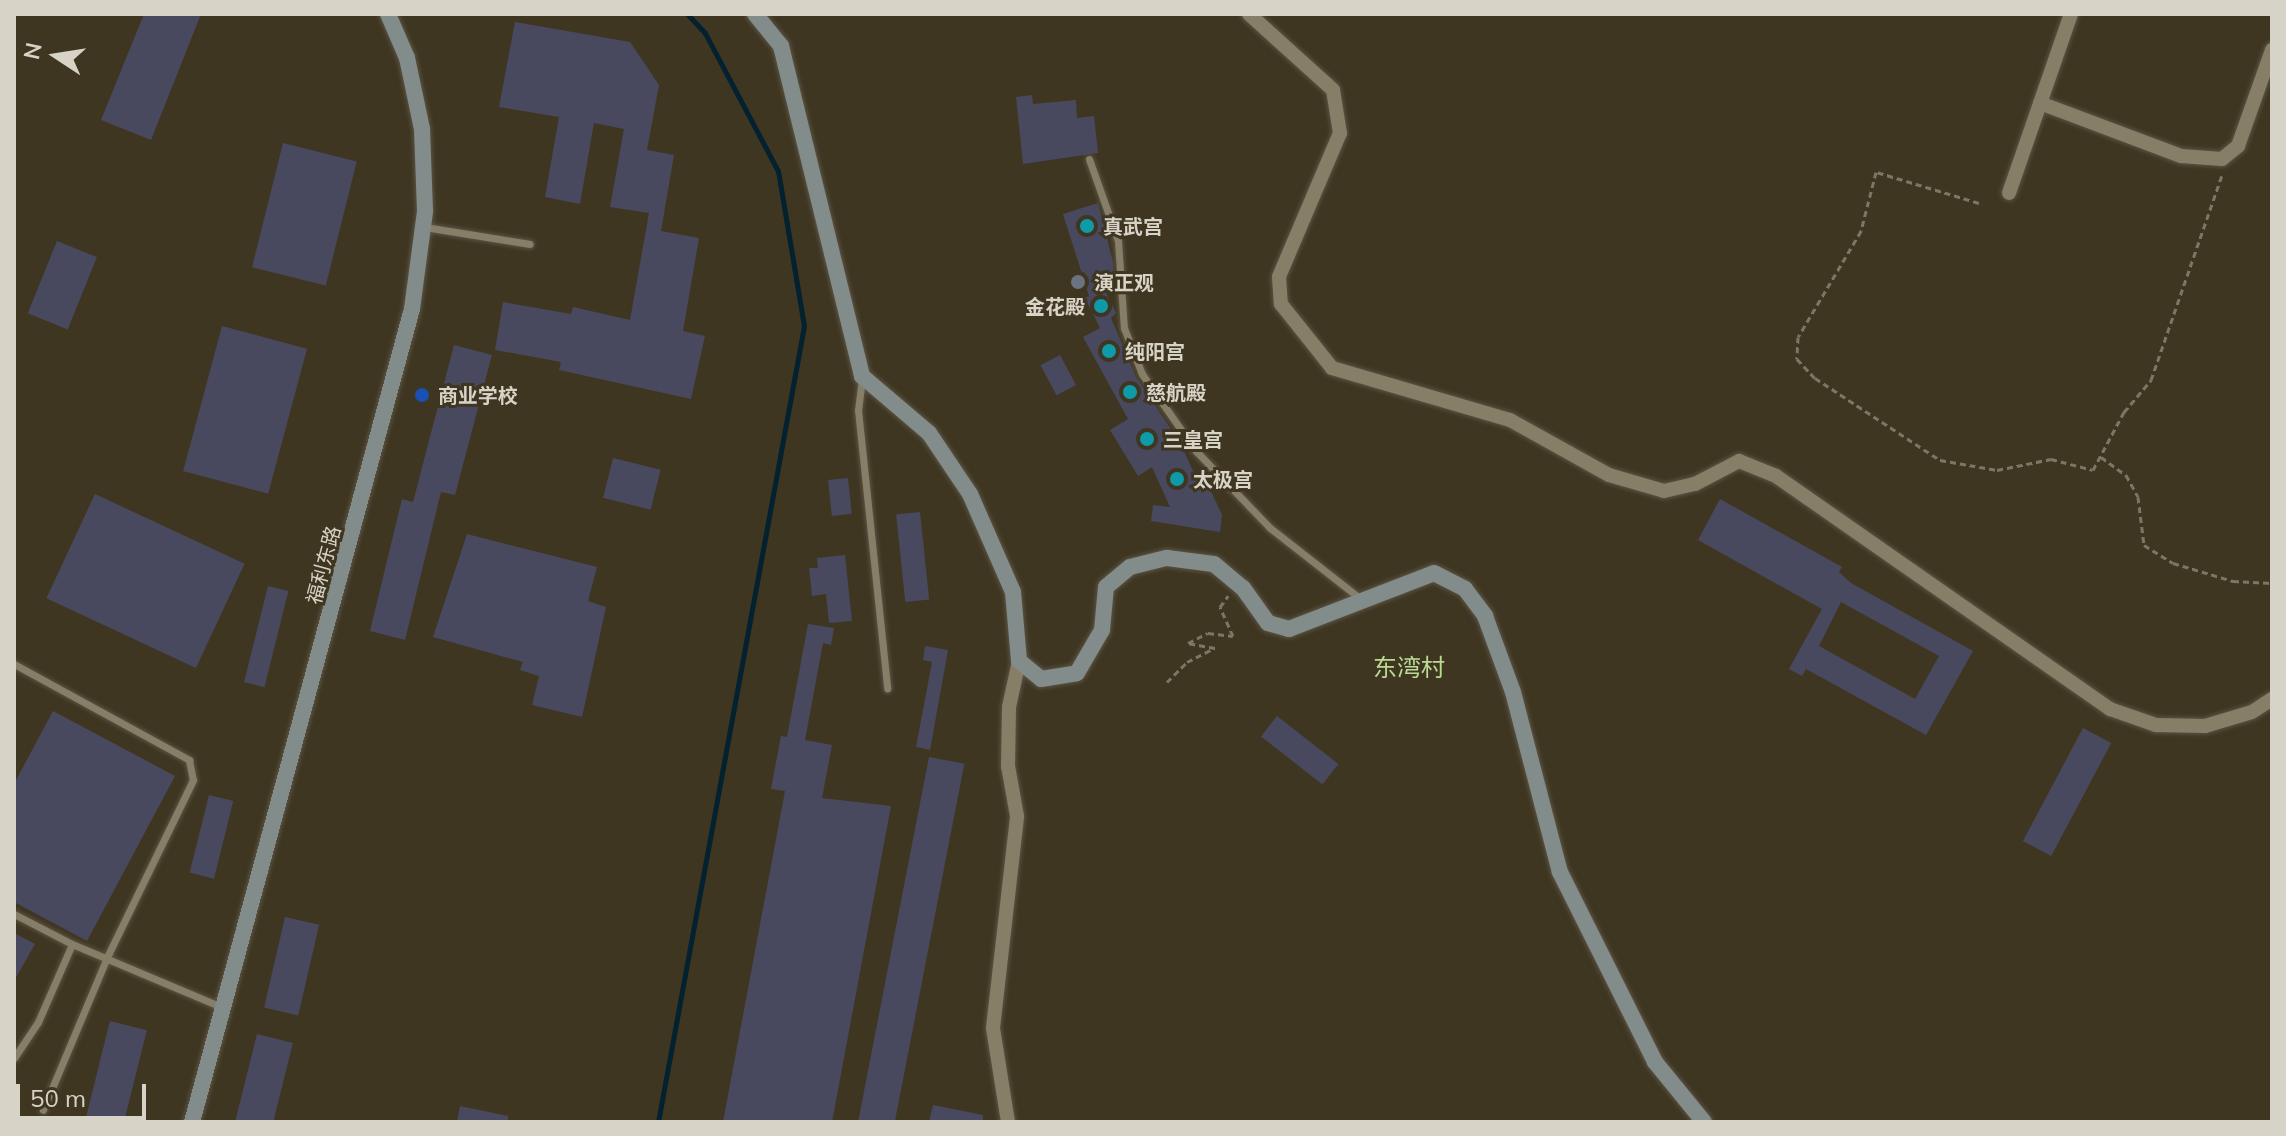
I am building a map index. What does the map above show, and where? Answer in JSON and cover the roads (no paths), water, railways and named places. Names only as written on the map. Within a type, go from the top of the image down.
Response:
[{"type":"main road","name":"福利东路","points":[[192,1122],[412,309],[423,226],[422,129],[407,58],[388,14]]},
{"type":"main road","points":[[755,14],[781,46],[862,376],[929,433],[970,494],[1013,592],[1019,661],[1041,679],[1077,673],[1102,630],[1106,587],[1130,567],[1167,558],[1214,564],[1237,583],[1268,623],[1289,629],[1434,573],[1465,589],[1485,616],[1513,692],[1560,872],[1655,1062],[1704,1122]]},
{"type":"street","points":[[1249,14],[1333,90],[1340,133],[1279,277],[1281,304],[1332,368],[1510,420],[1609,475],[1664,491],[1695,484],[1739,461],[1776,476],[2110,709],[2156,725],[2205,726],[2252,712],[2272,699]]},
{"type":"street","points":[[2009,193],[2071,14]]},
{"type":"street","points":[[2040,103],[2181,156],[2222,159],[2238,146],[2272,50]]},
{"type":"street","points":[[1008,1122],[993,1028],[1017,816],[1008,766],[1009,707],[1019,661]]},
{"type":"lane","points":[[1089,159],[1118,241],[1124,328],[1142,374],[1196,451],[1270,528],[1363,601]]},
{"type":"lane","points":[[423,226],[530,244]]},
{"type":"lane","points":[[862,376],[858,410],[887,688]]},
{"type":"lane","points":[[14,664],[189,760],[193,780],[108,955],[43,1110]]},
{"type":"lane","points":[[14,914],[72,944],[108,955],[224,1008]]},
{"type":"lane","points":[[14,1058],[38,1022],[72,944]]},
{"type":"waterway","points":[[658,1122],[804,326],[778,171],[705,33],[687,14]]},
{"type":"place","name":"真武宫","points":[[1087,226]]},
{"type":"place","name":"演正观","points":[[1078,282]]},
{"type":"place","name":"金花殿","points":[[1101,306]]},
{"type":"place","name":"纯阳宫","points":[[1109,351]]},
{"type":"place","name":"慈航殿","points":[[1130,392]]},
{"type":"place","name":"商业学校","points":[[422,395]]},
{"type":"place","name":"三皇宫","points":[[1147,439]]},
{"type":"place","name":"太极宫","points":[[1177,479]]},
{"type":"district","name":"东湾村","points":[[1409,668]]}]
